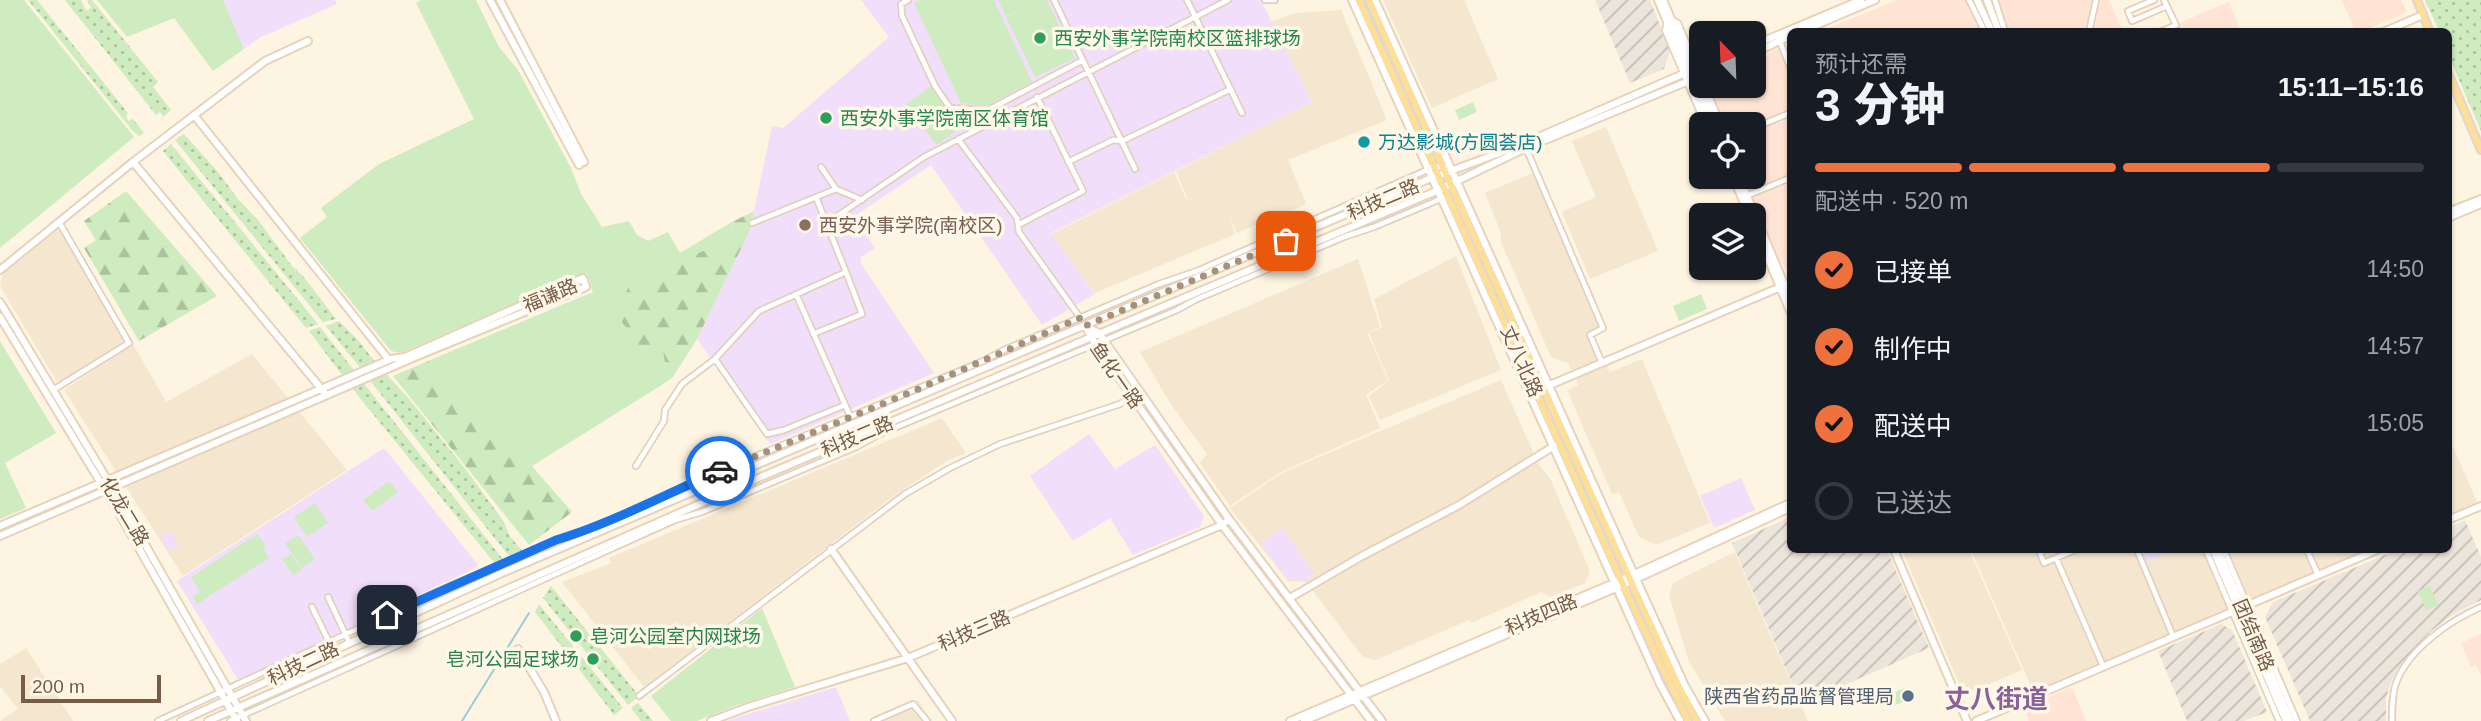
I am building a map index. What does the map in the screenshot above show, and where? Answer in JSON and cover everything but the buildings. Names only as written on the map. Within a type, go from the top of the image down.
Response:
[{"type":"main road","name":"丈八北路","points":[[1359,0],[1435,177],[1619,584],[1688,721]]},
{"type":"main road","name":"丈八北路","points":[[1370,0],[1633,578],[1677,683],[1697,721]]},
{"type":"main road","points":[[2417,0],[2428,28]]},
{"type":"main road","points":[[2452,83],[2481,150]]},
{"type":"street","points":[[490,0],[581,164],[500,0]]},
{"type":"street","points":[[908,0],[901,4],[902,16],[935,86],[950,108],[988,110],[1083,60]]},
{"type":"street","points":[[1054,0],[1135,169]]},
{"type":"street","points":[[1187,0],[1242,113]]},
{"type":"street","points":[[827,223],[924,157],[1227,0]]},
{"type":"street","points":[[1265,0],[1275,0]]},
{"type":"street","points":[[1352,0],[1431,168]]},
{"type":"street","points":[[158,721],[556,540],[583,532],[689,484],[1197,271],[1431,168],[1448,170],[1376,0]]},
{"type":"street","points":[[1660,0],[1689,64]]},
{"type":"street","points":[[1800,28],[1861,0]]},
{"type":"street","points":[[1810,28],[1875,0]]},
{"type":"street","points":[[1969,0],[1983,28]]},
{"type":"street","points":[[1977,0],[1990,28]]},
{"type":"street","points":[[1987,0],[1998,28]]},
{"type":"street","points":[[1995,0],[2004,28]]},
{"type":"street","points":[[2090,28],[2096,0]]},
{"type":"street","points":[[2154,0],[2128,11],[2132,21],[2167,6]]},
{"type":"street","points":[[2164,0],[2176,25],[2170,28]]},
{"type":"street","points":[[2392,28],[2423,15]]},
{"type":"street","points":[[1766,46],[1787,34]]},
{"type":"street","points":[[1766,42],[1787,36]]},
{"type":"street","points":[[1778,38],[1787,60]]},
{"type":"street","points":[[0,270],[133,162],[265,61],[308,41]]},
{"type":"street","name":"科技二路","points":[[181,721],[502,573],[1448,170],[1543,135],[1689,71]]},
{"type":"street","name":"科技二路","points":[[208,721],[730,490],[1441,189],[1526,148],[1689,81]]},
{"type":"street","points":[[1069,162],[1113,141],[1122,141],[1231,89]]},
{"type":"street","points":[[1018,225],[1083,191],[1037,97]]},
{"type":"street","points":[[1766,123],[1787,114]]},
{"type":"street","points":[[194,115],[389,360]]},
{"type":"street","points":[[958,139],[1017,218],[1018,232],[1085,326]]},
{"type":"street","points":[[1526,148],[1603,328],[1590,334],[1602,363]]},
{"type":"street","points":[[133,162],[328,396]]},
{"type":"street","points":[[821,167],[836,188],[862,200]]},
{"type":"street","points":[[1766,187],[1787,179]]},
{"type":"street","points":[[752,223],[836,188]]},
{"type":"street","points":[[238,719],[675,520],[713,507],[941,408],[1096,345],[1319,247],[1445,197],[1457,188]]},
{"type":"street","points":[[1740,189],[1785,286]]},
{"type":"street","points":[[1742,189],[1746,203]]},
{"type":"street","points":[[1744,197],[1762,189]]},
{"type":"street","points":[[813,334],[862,314],[816,197]]},
{"type":"street","points":[[2452,210],[2481,198]]},
{"type":"street","points":[[2452,216],[2481,204]]},
{"type":"street","points":[[53,390],[129,343],[59,221]]},
{"type":"street","points":[[1766,249],[1785,286]]},
{"type":"street","points":[[636,466],[664,421],[665,410],[682,384],[715,359],[759,310],[846,272]]},
{"type":"street","name":"福谦路","points":[[0,526],[389,360],[405,357],[583,278],[586,287],[0,536]]},
{"type":"street","points":[[1532,393],[1785,286]]},
{"type":"street","points":[[796,294],[850,416]]},
{"type":"street","name":"化龙二路","points":[[0,302],[104,482]]},
{"type":"street","name":"化龙二路","points":[[0,317],[109,490],[229,697],[238,719]]},
{"type":"street","name":"鱼化一路","points":[[1085,326],[1099,333],[1229,519],[1382,721]]},
{"type":"street","name":"鱼化一路","points":[[1085,326],[1090,337],[1222,525],[1371,721]]},
{"type":"street","points":[[715,359],[767,435],[845,405]]},
{"type":"street","points":[[639,696],[885,507],[950,468],[1000,444],[1120,404],[1131,396]]},
{"type":"street","points":[[1290,598],[1459,505],[1556,445]]},
{"type":"street","name":"科技四路","points":[[1633,578],[1787,504]]},
{"type":"street","points":[[2452,518],[2481,506]]},
{"type":"street","name":"科技四路","points":[[1304,721],[1362,693],[1787,509]]},
{"type":"street","name":"科技三路","points":[[711,721],[755,704],[908,658],[1222,525],[1229,519]]},
{"type":"street","points":[[831,549],[952,721]]},
{"type":"street","points":[[1895,553],[1967,721]]},
{"type":"street","points":[[2040,553],[2044,562],[2068,553]]},
{"type":"street","points":[[2138,553],[2173,636]]},
{"type":"street","points":[[2208,553],[2240,608],[2297,721]]},
{"type":"street","name":"团结南路","points":[[2216,553],[2291,721]]},
{"type":"street","points":[[2225,553],[2240,608],[2279,721]]},
{"type":"street","points":[[2308,553],[2318,575]]},
{"type":"street","points":[[1976,721],[2371,553]]},
{"type":"street","points":[[2056,558],[2103,666]]},
{"type":"street","points":[[1633,578],[1704,721]]},
{"type":"street","points":[[1619,584],[1660,684],[1681,721]]},
{"type":"street","points":[[328,597],[349,642]]},
{"type":"street","points":[[312,607],[328,642]]},
{"type":"street","points":[[2392,721],[2396,684],[2405,667],[2421,648],[2445,628],[2481,607]]},
{"type":"street","name":"团结南路","points":[[2240,608],[2286,721]]},
{"type":"street","points":[[518,649],[544,692],[556,721]]},
{"type":"street","name":"科技四路","points":[[1290,721],[1354,697]]},
{"type":"street","points":[[874,721],[913,704],[927,721]]},
{"type":"shaded area","points":[[223,0],[335,0],[337,4],[259,38],[244,49]]},
{"type":"shaded area","name":"西安外事学院(南校区)","points":[[861,0],[1261,0],[1312,102],[1051,233],[1095,294],[1042,325],[931,165],[859,213],[857,220],[875,248],[861,257],[860,262],[934,373],[770,444],[697,339],[750,230],[772,126],[783,128],[889,37]]},
{"type":"shaded area","points":[[1383,0],[1464,0],[1498,79],[1432,108]]},
{"type":"shaded area","points":[[1595,0],[1650,0],[1670,51],[1664,69],[1630,83]]},
{"type":"shaded area","points":[[1897,0],[2109,0],[2122,28],[1829,28]]},
{"type":"shaded area","points":[[2342,0],[2401,0],[2407,12],[2370,28],[2354,28]]},
{"type":"shaded area","points":[[2229,2],[2240,28],[2181,28],[2179,23]]},
{"type":"shaded area","points":[[1341,10],[1387,120],[1288,160],[1306,204],[1237,233],[1229,215],[1235,234],[1095,293],[1051,234],[1174,172],[1187,201],[1192,199],[1188,200],[1176,171],[1312,102],[1272,22],[1295,13]]},
{"type":"shaded area","points":[[1787,45],[1787,269],[1780,262],[1766,230],[1766,203],[1754,203],[1748,189],[1766,189],[1766,112],[1720,112],[1715,100],[1766,98],[1766,56]]},
{"type":"shaded area","points":[[1606,127],[1658,251],[1590,279],[1562,212],[1596,197],[1572,141]]},
{"type":"shaded area","points":[[1540,170],[1606,330],[1594,335],[1610,372],[1642,359],[1710,523],[1656,545],[1639,537],[1619,492],[1612,494],[1567,390],[1578,385],[1568,363],[1551,357],[1501,242],[1501,233],[1485,193]]},
{"type":"shaded area","points":[[63,226],[131,343],[60,387],[0,286],[3,273]]},
{"type":"shaded area","points":[[1456,256],[1501,370],[1380,420],[1369,396],[1389,380],[1369,333],[1382,327],[1374,299]]},
{"type":"shaded area","points":[[1358,259],[1380,327],[1367,333],[1388,380],[1366,395],[1380,428],[1283,471],[1230,506],[1200,463],[1207,454],[1170,403],[1140,352]]},
{"type":"shaded area","points":[[133,344],[166,402],[252,354],[347,470],[183,576],[64,390]]},
{"type":"shaded area","points":[[1501,380],[1539,465],[1550,478],[1590,571],[1585,583],[1550,597],[1541,592],[1376,660],[1363,657],[1306,582],[1288,581],[1230,508],[1284,472]]},
{"type":"shaded area","points":[[942,418],[966,453],[947,461],[895,495],[644,687],[562,582],[611,563],[609,558]]},
{"type":"shaded area","points":[[1089,434],[1115,469],[1155,445],[1204,516],[1200,527],[1133,555],[1110,518],[1073,541],[1030,476]]},
{"type":"shaded area","points":[[2452,445],[2479,506],[2452,517]]},
{"type":"shaded area","points":[[384,448],[479,566],[239,681],[177,581]]},
{"type":"shaded area","points":[[1741,478],[1755,510],[1714,528],[1700,496]]},
{"type":"shaded area","points":[[1787,518],[1787,553],[1888,553],[1929,648],[1801,704],[1732,543]]},
{"type":"shaded area","points":[[2465,520],[2481,557],[2481,600],[2451,616],[2430,632],[2401,665],[2392,679],[2386,698],[2386,721],[2310,721],[2265,617],[2273,602],[2390,553],[2452,553],[2452,526]]},
{"type":"shaded area","points":[[1283,528],[1314,574],[1304,581],[1287,579],[1260,543]]},
{"type":"shaded area","points":[[171,531],[179,545],[169,551],[161,537]]},
{"type":"shaded area","points":[[1735,552],[1808,721],[1725,721],[1689,662],[1669,595],[1673,583]]},
{"type":"shaded area","points":[[1903,553],[1970,553],[2022,670],[1964,695]]},
{"type":"shaded area","points":[[1972,553],[2368,553],[2034,693]]},
{"type":"shaded area","points":[[2142,553],[2169,553],[2146,562]]},
{"type":"shaded area","points":[[2221,624],[2232,630],[2267,712],[2244,721],[2187,721],[2158,651]]},
{"type":"shaded area","points":[[2481,634],[2481,675],[2476,665],[2471,667],[2461,643]]},
{"type":"shaded area","points":[[26,648],[73,721],[0,721],[18,709],[0,686],[0,664]]},
{"type":"shaded area","points":[[836,687],[850,721],[727,721],[735,718]]},
{"type":"shaded area","points":[[2072,687],[2086,721],[2029,721],[2024,708]]},
{"type":"shaded area","points":[[918,700],[932,721],[869,721]]},
{"type":"green space","points":[[0,0],[24,0],[134,137],[0,248]]},
{"type":"green space","points":[[28,0],[37,0],[128,113],[128,121],[133,119],[144,133],[139,136],[132,130]]},
{"type":"green space","points":[[65,0],[81,0],[86,11],[91,8],[87,0],[92,0],[158,82],[153,87],[171,110],[160,120],[163,116],[160,112],[156,115]]},
{"type":"green space","points":[[97,0],[223,0],[244,49],[213,71],[174,18],[127,37]]},
{"type":"green space","points":[[422,0],[476,0],[499,47],[518,70],[571,168],[581,194],[602,227],[629,221],[637,235],[648,241],[668,232],[680,253],[732,222],[733,238],[630,283],[662,345],[668,381],[532,466],[428,361],[593,292],[587,273],[401,353],[391,351],[300,238],[327,217],[321,208],[379,164],[474,119],[416,3]]},
{"type":"green space","points":[[921,0],[994,0],[1032,82],[986,106],[961,103],[914,3]]},
{"type":"green space","name":"西安外事学院南校区篮排球场","points":[[998,0],[1047,0],[1075,58],[1035,77],[1006,17],[1020,10],[1006,16]]},
{"type":"green space","points":[[2425,0],[2481,0],[2481,131],[2452,63],[2452,28],[2438,28]]},
{"type":"green space","points":[[931,86],[961,127],[937,145],[905,105]]},
{"type":"green space","points":[[1473,102],[1477,112],[1459,120],[1455,110]]},
{"type":"green space","points":[[184,134],[258,220],[336,319],[323,322],[175,140]]},
{"type":"green space","points":[[171,144],[318,324],[306,328],[163,151]]},
{"type":"green space","points":[[126,191],[217,296],[139,341],[84,248],[96,240],[84,221]]},
{"type":"green space","points":[[754,211],[750,230],[697,339],[668,381],[662,345],[639,346],[617,315],[630,283],[733,238],[732,222]]},
{"type":"green space","points":[[1701,294],[1707,309],[1679,321],[1673,306]]},
{"type":"green space","points":[[339,321],[377,364],[362,370],[326,326]]},
{"type":"green space","points":[[320,327],[356,373],[344,378],[309,331]]},
{"type":"green space","points":[[0,341],[56,433],[5,463],[26,508],[0,519]]},
{"type":"green space","points":[[428,361],[532,466],[572,512],[529,545],[393,376]]},
{"type":"green space","points":[[380,367],[467,471],[504,522],[509,535],[532,563],[519,569],[364,373]]},
{"type":"green space","points":[[358,376],[513,572],[505,576],[346,381]]},
{"type":"green space","points":[[389,481],[398,492],[372,511],[363,500]]},
{"type":"green space","points":[[315,503],[328,523],[307,537],[294,517]]},
{"type":"green space","points":[[257,534],[266,546],[263,549],[269,558],[197,604],[193,597],[200,592],[191,577]]},
{"type":"green space","points":[[298,535],[315,559],[302,568],[285,543]]},
{"type":"green space","points":[[291,554],[302,570],[293,575],[282,559]]},
{"type":"green space","points":[[551,586],[639,696],[628,705],[543,598]]},
{"type":"green space","points":[[2430,586],[2438,605],[2426,610],[2418,591]]},
{"type":"green space","points":[[539,604],[623,708],[614,715],[535,612]]},
{"type":"green space","points":[[762,608],[795,687],[697,721],[671,721],[651,696]]},
{"type":"green space","points":[[1905,688],[1910,699],[1888,708],[1883,697]]},
{"type":"green space","points":[[638,703],[653,721],[641,721],[631,708]]},
{"type":"waterway","points":[[462,721],[529,613]]},
{"type":"way so far","points":[[720,471],[916,390],[1080,318],[1085,326],[1286,241]]},
{"type":"place","name":"西安外事学院南校区篮排球场","points":[[1040,38]]},
{"type":"place","name":"西安外事学院南区体育馆","points":[[826,118]]},
{"type":"place","name":"万达影城(方圆荟店)","points":[[1364,142]]},
{"type":"place","name":"西安外事学院(南校区)","points":[[805,225]]},
{"type":"place","name":"皂河公园室内网球场","points":[[576,636]]},
{"type":"place","name":"皂河公园足球场","points":[[593,659]]},
{"type":"place","name":"陕西省药品监督管理局","points":[[1908,696]]},
{"type":"district","name":"丈八街道","points":[[1996,699]]},
{"type":"route","points":[[387,615],[720,471]]}]
